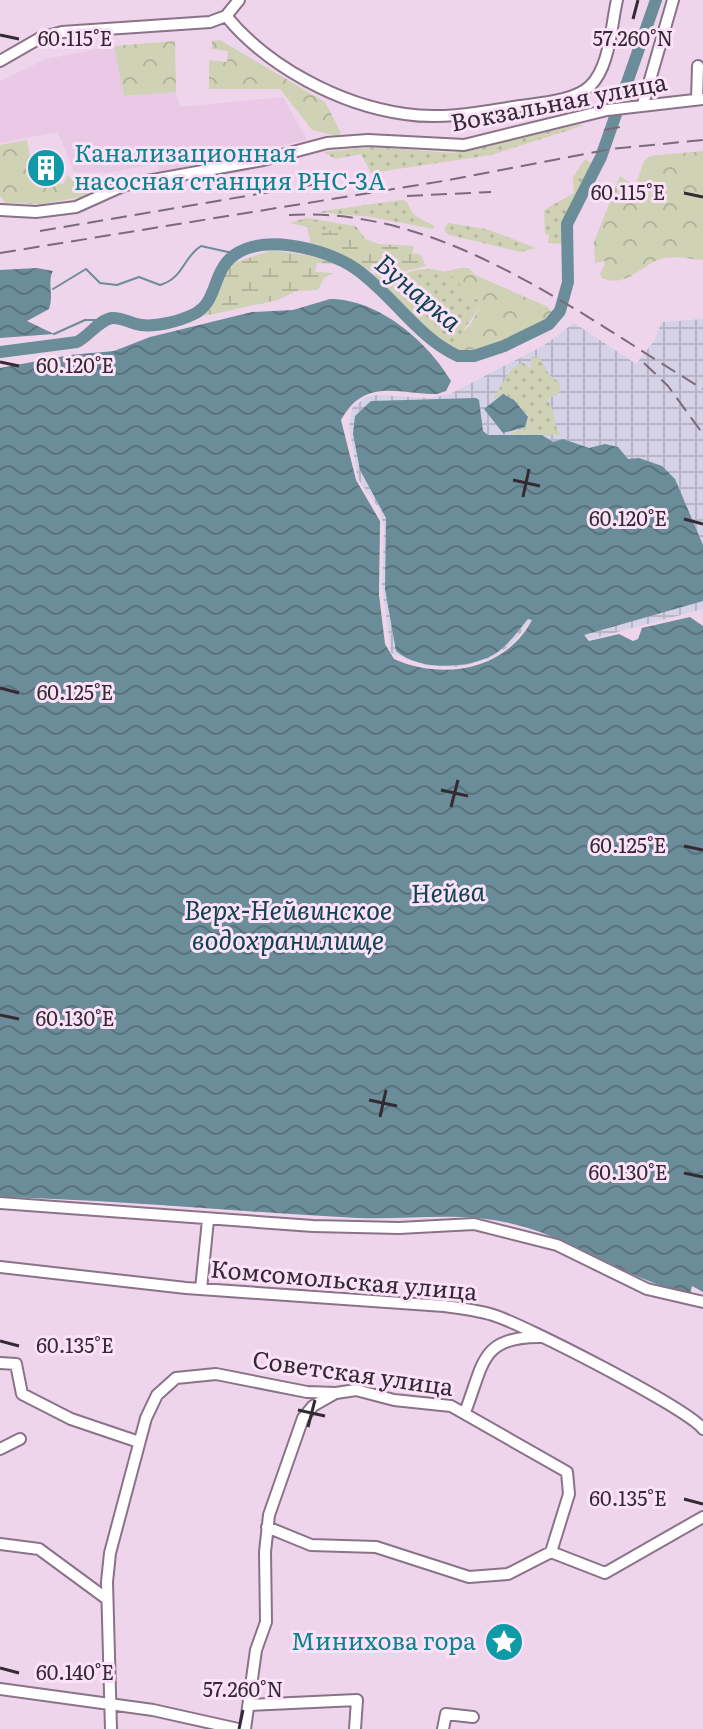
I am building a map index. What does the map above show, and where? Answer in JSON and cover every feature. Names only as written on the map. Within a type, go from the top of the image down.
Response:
[{"type":"street","points":[[0,59],[62,32],[199,24],[226,16],[239,0]]},
{"type":"street","points":[[226,16],[266,55],[327,89],[383,110],[443,116],[537,103],[586,90],[600,72],[617,0]]},
{"type":"street","points":[[643,104],[673,0]]},
{"type":"street","points":[[698,66],[700,99]]},
{"type":"street","name":"Вокзальная улица","points":[[0,210],[36,212],[76,207],[125,185],[263,160],[327,143],[368,140],[464,145],[607,110],[700,99]]},
{"type":"street","points":[[0,1203],[59,1205],[208,1220],[372,1228],[474,1224],[565,1247],[655,1292],[703,1302]]},
{"type":"street","points":[[201,1289],[208,1220]]},
{"type":"street","name":"Комсомольская улица","points":[[0,1267],[201,1289],[460,1308],[493,1315],[665,1402],[691,1417],[703,1429]]},
{"type":"street","points":[[465,1412],[492,1348],[510,1338],[539,1337]]},
{"type":"street","points":[[0,1363],[16,1364],[22,1394],[71,1419],[139,1442],[110,1553],[107,1599],[111,1729]]},
{"type":"street","name":"Советская улица","points":[[139,1442],[154,1400],[176,1378],[216,1374],[307,1392],[356,1390],[394,1400],[451,1406],[567,1472],[569,1494],[551,1552]]},
{"type":"street","points":[[245,1729],[256,1650],[266,1622],[267,1527],[303,1418],[313,1406],[336,1393]]},
{"type":"street","points":[[0,1449],[20,1439]]},
{"type":"street","points":[[267,1527],[311,1545],[376,1547],[469,1577],[508,1574],[551,1552],[596,1572],[608,1572],[703,1517]]},
{"type":"street","points":[[0,1544],[39,1549],[107,1599]]},
{"type":"street","points":[[0,1689],[111,1704],[238,1729]]},
{"type":"street","points":[[250,1705],[357,1700],[355,1729]]},
{"type":"street","points":[[443,1729],[446,1714],[473,1717]]},
{"type":"shaded area","points":[[114,46],[124,96],[176,92],[180,107],[283,97],[307,140],[159,173],[157,164],[107,173],[74,172],[58,132],[0,143],[0,81],[46,59]]},
{"type":"shaded area","points":[[703,319],[703,609],[591,639],[529,622],[513,643],[494,657],[459,667],[429,666],[391,653],[382,587],[384,526],[378,507],[358,479],[349,426],[352,408],[366,397],[376,395],[430,398],[450,394],[543,346],[574,323],[636,364],[654,341],[662,322]]},
{"type":"green space","points":[[220,40],[325,102],[341,133],[338,136],[312,130],[280,89],[209,89],[209,60],[227,62],[228,51],[212,49],[212,41]]},
{"type":"green space","points":[[175,41],[176,92],[124,96],[114,46]]},
{"type":"green space","points":[[585,125],[491,155],[371,173],[361,154],[335,159],[324,152],[373,147],[453,153]]},
{"type":"green space","points":[[27,140],[35,180],[63,184],[68,175],[73,181],[89,183],[87,196],[42,204],[5,203],[0,196],[0,145]]},
{"type":"green space","points":[[703,151],[703,260],[665,258],[628,278],[602,278],[600,274],[606,261],[595,263],[594,242],[620,176],[635,186],[644,161],[650,156]]},
{"type":"green space","points":[[585,159],[591,163],[590,168],[565,220],[562,244],[548,243],[544,210],[574,193],[573,177]]},
{"type":"green space","points":[[406,201],[414,215],[434,226],[434,229],[371,217],[316,212]]},
{"type":"green space","points":[[306,218],[356,226],[366,240],[289,223]]},
{"type":"green space","points":[[448,223],[486,229],[536,248],[521,252],[449,235],[444,230]]},
{"type":"green space","points":[[307,228],[348,233],[379,244],[414,246],[412,253],[420,254],[426,266],[405,271],[396,284],[393,264],[379,263],[371,271],[337,252],[311,243]]},
{"type":"green space","points":[[272,250],[320,257],[341,265],[317,263],[315,272],[334,273],[324,278],[318,290],[296,291],[278,300],[204,316],[231,264]]},
{"type":"green space","points":[[389,261],[393,264],[397,280],[410,272],[438,270],[454,276],[469,299],[478,299],[481,305],[452,347],[426,327],[375,276],[374,270],[379,263]]},
{"type":"green space","points":[[469,268],[475,275],[548,307],[552,313],[532,328],[507,340],[469,351],[457,351],[451,343],[470,325],[481,305],[478,299],[469,300],[456,278],[439,273]]},
{"type":"green space","points":[[531,357],[540,358],[549,375],[560,383],[560,392],[547,400],[561,435],[508,434],[525,428],[529,416],[505,393],[493,399],[510,371],[522,362],[531,369]]},
{"type":"water","points":[[37,268],[53,271],[50,304],[49,309],[27,321],[54,334],[0,338],[0,270]]},
{"type":"water","name":"Верх-Нейвинское водохранилище","points":[[330,299],[366,306],[400,325],[429,352],[451,381],[446,391],[437,394],[371,393],[350,407],[341,420],[356,480],[380,521],[379,595],[385,644],[394,659],[433,669],[452,670],[472,666],[506,650],[521,637],[532,620],[528,619],[493,655],[470,663],[430,665],[396,651],[385,589],[386,518],[360,470],[353,434],[355,416],[371,401],[476,398],[479,400],[483,431],[488,435],[542,435],[553,442],[563,439],[589,448],[605,444],[618,447],[628,459],[639,458],[662,466],[675,479],[703,545],[703,601],[584,635],[589,641],[619,634],[633,641],[638,639],[642,628],[690,617],[703,626],[703,1292],[692,1286],[690,1294],[666,1287],[552,1237],[486,1219],[358,1218],[0,1197],[0,368],[70,355],[114,351],[150,337],[252,312],[293,310]]},
{"type":"water","points":[[503,394],[514,400],[528,417],[525,427],[503,433],[484,409]]},
{"type":"waterway","name":"Бунарка","points":[[0,352],[77,342],[112,318],[147,325],[188,317],[206,304],[226,263],[238,253],[271,244],[309,249],[343,261],[369,279],[430,338],[458,356],[474,356],[504,346],[549,324],[560,311],[568,282],[567,224],[601,157],[656,0]]},
{"type":"waterway","points":[[53,289],[86,269],[100,283],[117,285],[139,277],[160,285],[174,278],[201,246],[237,254]]},
{"type":"waterway","points":[[54,334],[85,320],[104,320]]},
{"type":"railway","points":[[604,130],[620,127]]},
{"type":"railway","points":[[0,253],[443,181],[611,149],[703,140]]},
{"type":"railway","points":[[40,231],[317,184]]},
{"type":"railway","points":[[407,196],[491,192]]},
{"type":"railway","points":[[289,215],[346,217],[401,228],[455,246],[507,270],[558,299],[703,389]]},
{"type":"railway","points":[[644,363],[668,386],[703,434]]},
{"type":"place","name":"Канализационная насосная станция РНС-3А","points":[[46,168]]},
{"type":"place","name":"Минихова гора","points":[[504,1642]]},
{"type":"water label","name":"Нейва","points":[[448,893]]}]
